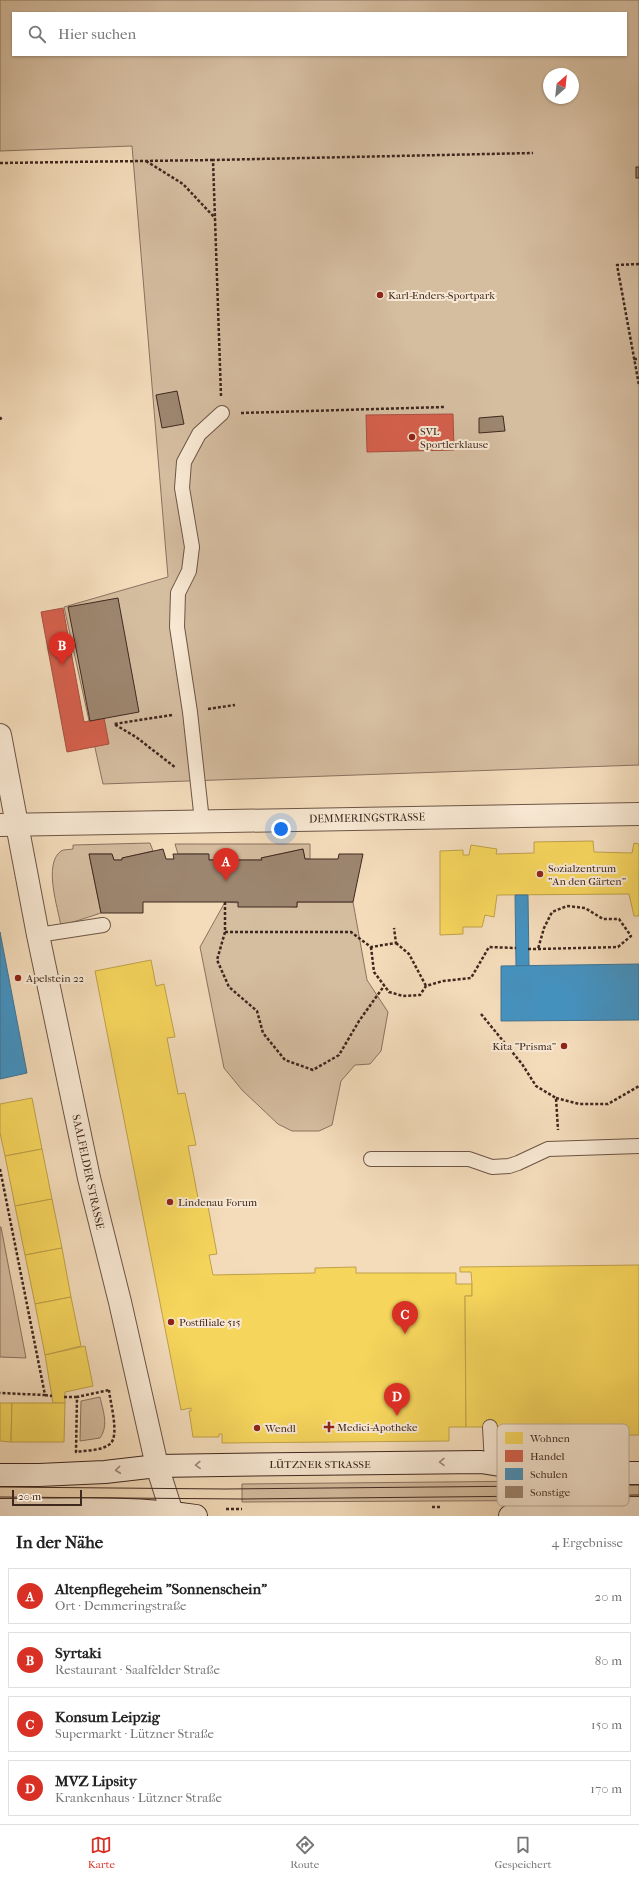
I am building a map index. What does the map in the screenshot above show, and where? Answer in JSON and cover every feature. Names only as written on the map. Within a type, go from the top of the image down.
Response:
[{"type":"street","name":"SAALFELDER STRASSE","points":[[0,736],[8,825],[38,935],[89,1178],[120,1302],[156,1466],[172,1514]]},
{"type":"street","points":[[0,811],[8,825]]},
{"type":"street","name":"DEMMERINGSTRASSE","points":[[8,825],[639,814]]},
{"type":"street","name":"LÜTZNER STRASSE","points":[[0,1475],[76,1473],[156,1466],[439,1462],[497,1464]]},
{"type":"street","points":[[0,1510],[104,1508],[196,1516]]},
{"type":"street","points":[[510,1516],[570,1509],[639,1508]]},
{"type":"lane","points":[[202,821],[190,712],[177,627],[178,593],[188,571],[192,547],[182,488],[184,462],[199,434],[222,413]]},
{"type":"lane","points":[[38,935],[103,925]]},
{"type":"lane","points":[[371,1159],[469,1159],[492,1167],[509,1166],[548,1149],[639,1146]]},
{"type":"lane","points":[[490,1427],[492,1463]]},
{"type":"path","points":[[0,163],[533,153]]},
{"type":"path","points":[[213,160],[222,413],[444,407]]},
{"type":"path","points":[[145,161],[183,184],[215,218]]},
{"type":"path","points":[[639,264],[617,265],[639,385]]},
{"type":"path","points":[[634,359],[639,359]]},
{"type":"path","points":[[0,417],[2,421]]},
{"type":"path","points":[[197,778],[180,771],[136,737],[114,724],[235,705]]},
{"type":"path","points":[[225,902],[225,932],[217,960],[229,987],[257,1011],[263,1033],[285,1060],[313,1070],[339,1055],[359,1021],[384,986]]},
{"type":"path","points":[[528,950],[618,947],[630,936],[619,919],[603,919],[585,908],[567,906],[552,912],[544,928],[538,949]]},
{"type":"path","points":[[394,928],[396,943],[409,954],[426,986]]},
{"type":"path","points":[[225,932],[351,932],[371,947],[396,943]]},
{"type":"path","points":[[371,947],[374,972],[388,992],[403,996],[420,995],[426,986],[443,981],[470,978],[489,948],[516,948]]},
{"type":"path","points":[[481,1014],[522,1064],[536,1086],[556,1098],[579,1104],[608,1104],[639,1086]]},
{"type":"path","points":[[556,1098],[560,1149]]},
{"type":"path","points":[[0,1169],[45,1395]]},
{"type":"path","points":[[64,1397],[109,1390],[114,1439],[109,1445],[100,1449],[76,1452],[76,1396]]},
{"type":"path","points":[[0,1393],[52,1396]]},
{"type":"path","points":[[432,1507],[442,1507]]},
{"type":"path","points":[[226,1509],[242,1509]]},
{"type":"shaded area","name":"Karl-Enders-Sportpark","points":[[0,0],[639,0],[639,765],[103,784],[64,607],[168,577],[132,146],[0,151]]},
{"type":"shaded area","points":[[150,843],[153,851],[122,858],[122,860],[114,860],[112,854],[89,854],[101,913],[61,926],[52,876],[56,857],[61,851],[73,849],[73,845]]},
{"type":"shaded area","points":[[175,844],[310,844],[310,859],[305,859],[303,849],[261,858],[262,860],[209,860],[208,854],[178,854]]},
{"type":"shaded area","points":[[225,902],[297,907],[297,902],[353,902],[367,980],[388,1012],[381,1051],[370,1064],[355,1065],[341,1081],[332,1125],[319,1131],[292,1131],[278,1124],[242,1090],[224,1068],[200,947]]},
{"type":"shaded area","points":[[1,1227],[26,1358],[0,1357]]},
{"type":"shaded area","points":[[100,1397],[105,1423],[103,1433],[100,1438],[80,1441],[81,1401]]},
{"type":"shaded area","points":[[629,1480],[639,1480],[639,1500],[629,1500]]},
{"type":"shaded area","points":[[497,1481],[497,1501],[242,1502],[242,1484]]},
{"type":"building: Wohnen","name":"Sozialzentrum \"An den Gärten\"","points":[[593,841],[594,852],[632,853],[634,843],[639,844],[639,916],[634,916],[629,894],[497,895],[494,917],[485,915],[482,927],[463,927],[463,934],[440,935],[440,851],[463,850],[463,855],[469,855],[471,845],[497,849],[496,854],[534,853],[534,842]]},
{"type":"building: Wohnen","name":"Lindenau Forum","points":[[151,960],[156,986],[164,984],[175,1037],[167,1038],[178,1094],[185,1093],[196,1145],[188,1146],[199,1203],[207,1201],[217,1254],[209,1255],[213,1275],[315,1273],[315,1268],[356,1267],[356,1273],[456,1273],[456,1284],[472,1284],[472,1296],[465,1296],[466,1427],[449,1427],[449,1441],[222,1443],[222,1434],[219,1434],[219,1437],[193,1437],[189,1411],[191,1411],[191,1408],[181,1410],[95,971]]},
{"type":"building: Wohnen","points":[[32,1098],[42,1149],[5,1156],[0,1133],[0,1104]]},
{"type":"building: Wohnen","points":[[42,1149],[52,1199],[15,1206],[5,1156]]},
{"type":"building: Wohnen","points":[[52,1199],[62,1248],[25,1255],[15,1206]]},
{"type":"building: Wohnen","points":[[62,1248],[71,1297],[35,1304],[25,1255]]},
{"type":"building: Wohnen","points":[[639,1265],[639,1435],[629,1435],[629,1424],[497,1424],[497,1427],[466,1427],[465,1296],[472,1296],[472,1284],[471,1272],[460,1272],[460,1267]]},
{"type":"building: Wohnen","points":[[71,1297],[81,1346],[45,1355],[35,1304]]},
{"type":"building: Wohnen","points":[[85,1346],[93,1386],[65,1392],[65,1403],[53,1403],[45,1355]]},
{"type":"building: Wohnen","points":[[0,1403],[12,1403],[11,1442],[0,1441]]},
{"type":"building: Wohnen","points":[[12,1403],[65,1403],[64,1442],[11,1442]]},
{"type":"building: Handel","points":[[453,414],[454,450],[367,452],[366,415]]},
{"type":"building: Handel","points":[[63,608],[84,722],[104,718],[109,744],[67,752],[41,612]]},
{"type":"building: Schulen","points":[[515,895],[528,895],[529,966],[516,966]]},
{"type":"building: Schulen","points":[[0,932],[27,1073],[0,1079]]},
{"type":"building: Schulen","points":[[639,964],[639,1020],[501,1021],[501,966]]},
{"type":"building: Sonstige","points":[[636,167],[639,167],[639,178],[636,178]]},
{"type":"building: Sonstige","points":[[177,391],[184,424],[162,428],[156,395]]},
{"type":"building: Sonstige","points":[[503,416],[505,431],[479,433],[479,418]]},
{"type":"building: Sonstige","points":[[118,598],[139,712],[90,721],[68,607]]},
{"type":"building: Sonstige","points":[[163,849],[166,859],[174,859],[173,854],[209,854],[209,860],[262,860],[261,858],[303,849],[305,859],[338,859],[339,854],[363,854],[353,902],[297,902],[297,907],[238,907],[238,902],[143,902],[143,913],[101,913],[89,854],[112,854],[114,860],[122,860],[122,858]]},
{"type":"tram line","points":[[629,1485],[639,1485]]},
{"type":"tram line","points":[[0,1487],[225,1489],[497,1486]]},
{"type":"tram line","points":[[629,1495],[639,1495]]},
{"type":"tram line","points":[[0,1497],[242,1499],[497,1496]]},
{"type":"place","name":"Karl-Enders-Sportpark","points":[[380,295]]},
{"type":"place","name":"SVL Sportlerklause","points":[[412,437]]},
{"type":"place","name":"Syrtaki","points":[[62,665]]},
{"type":"place","name":"Sozialzentrum \"An den Gärten\"","points":[[540,874]]},
{"type":"place","name":"Altenpflegeheim \"Sonnenschein\"","points":[[226,881]]},
{"type":"place","name":"Apelstein 22","points":[[18,978]]},
{"type":"place","name":"Kita \"Prisma\"","points":[[564,1046]]},
{"type":"place","name":"Lindenau Forum","points":[[170,1202]]},
{"type":"place","name":"Postfiliale 515","points":[[171,1322]]},
{"type":"place","name":"Konsum Leipzig","points":[[405,1334]]},
{"type":"place","name":"MVZ Lipsity","points":[[397,1416]]},
{"type":"place","name":"Medici-Apotheke","points":[[329,1427]]},
{"type":"place","name":"Wendl","points":[[257,1428]]}]
